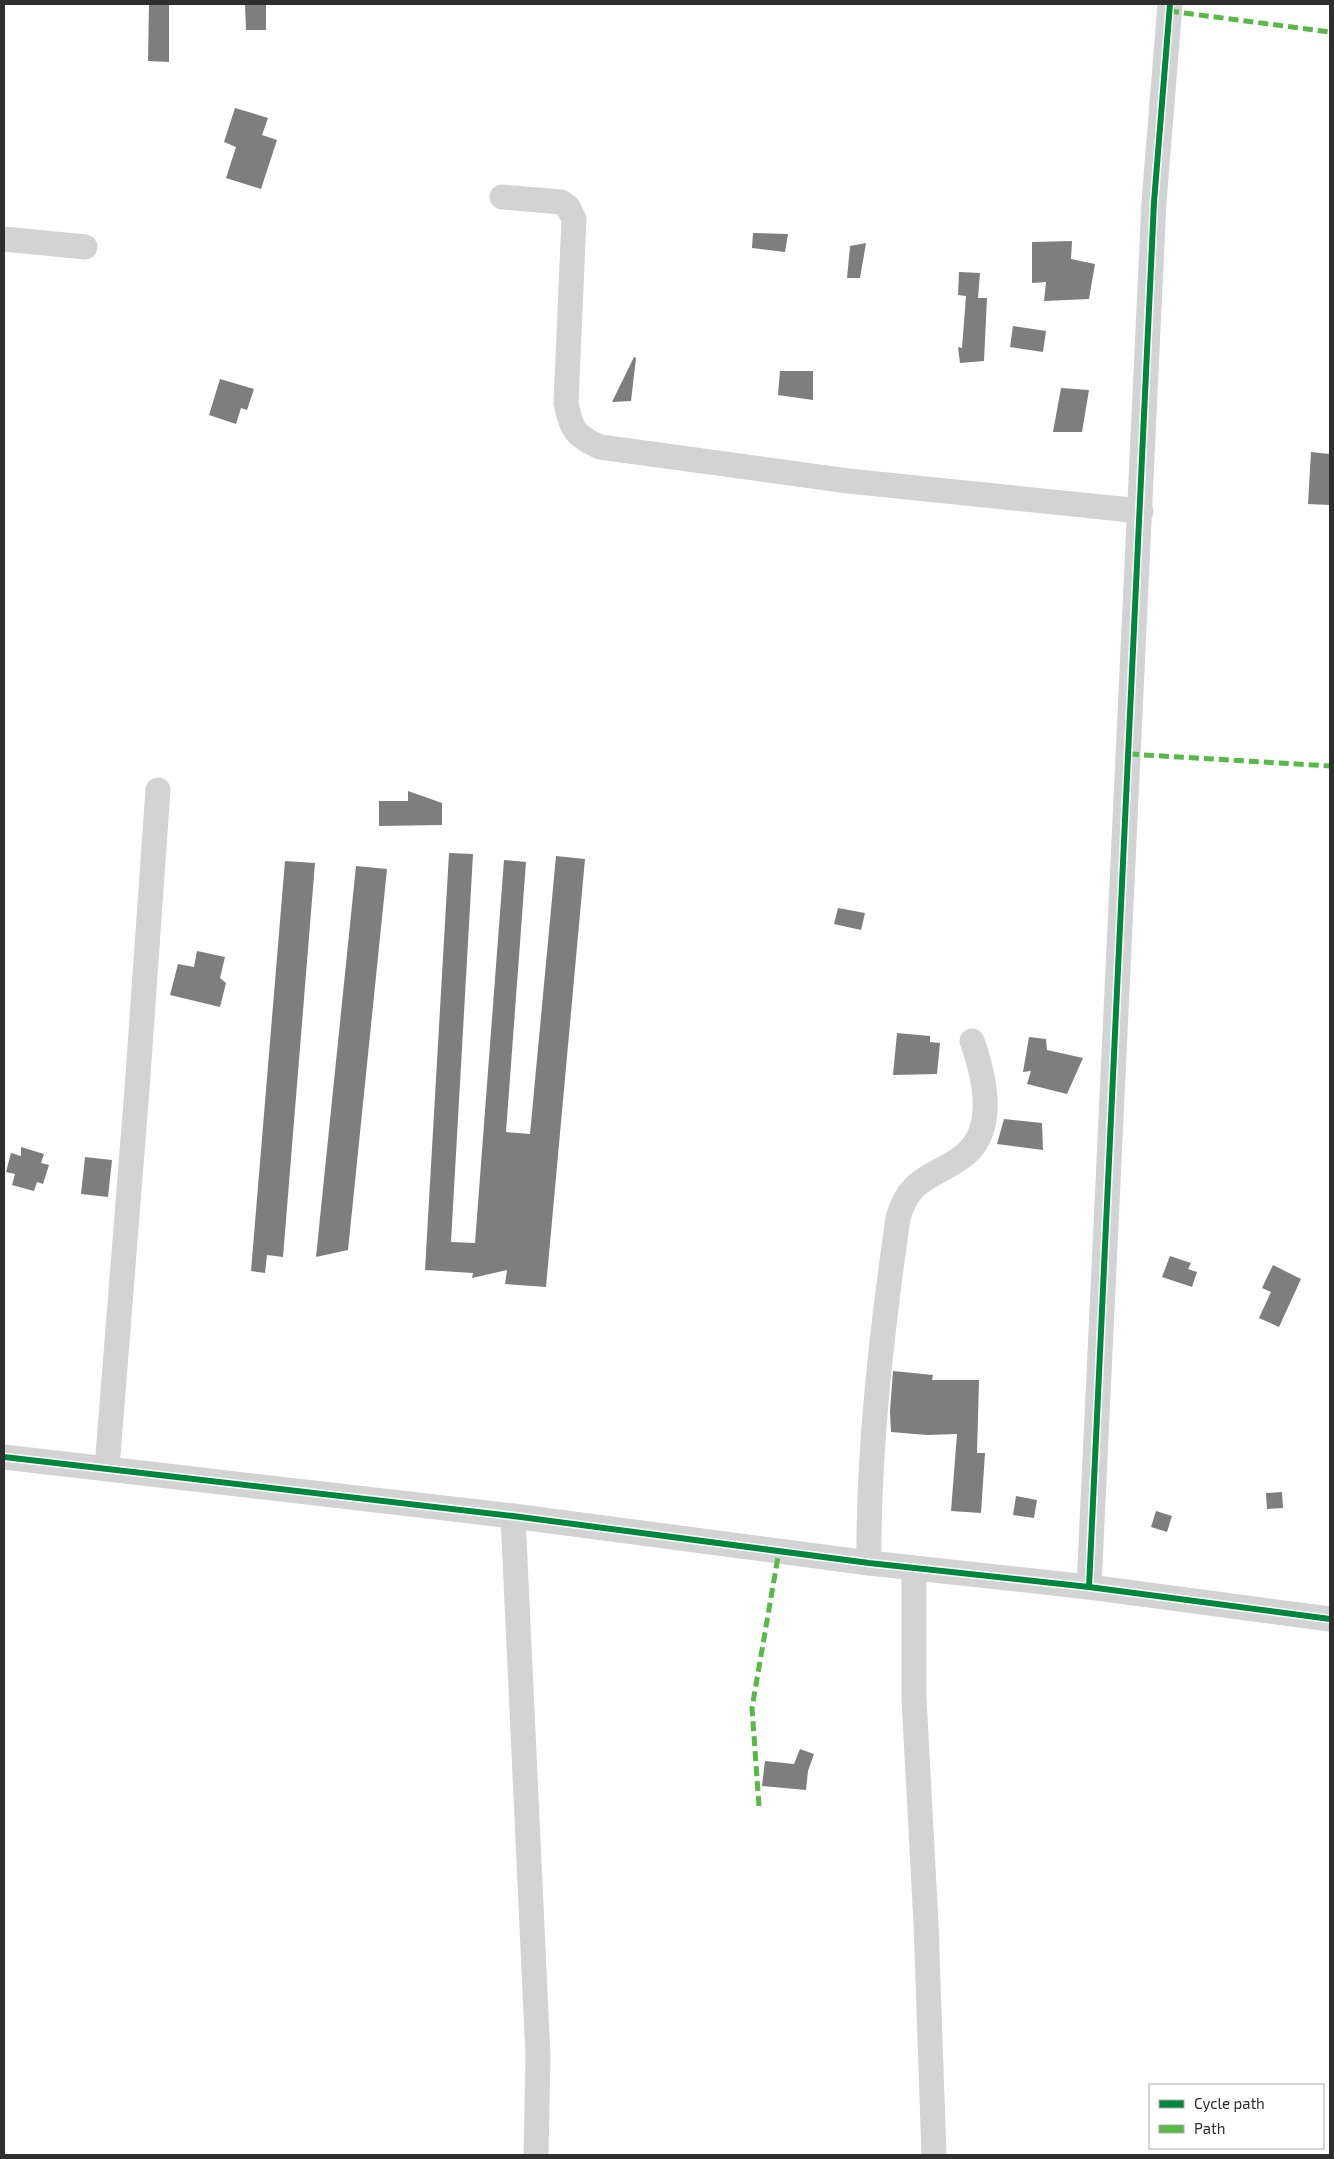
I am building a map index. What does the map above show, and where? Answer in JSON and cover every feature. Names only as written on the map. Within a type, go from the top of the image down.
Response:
[{"type":"street","points":[[1089,1587],[1141,511],[1154,202],[1170,4]]},
{"type":"street","points":[[502,197],[561,202],[568,207],[574,218],[566,403],[570,427],[586,441],[600,447],[838,480],[1141,511]]},
{"type":"street","points":[[4,240],[85,247]]},
{"type":"street","points":[[107,1468],[138,1089],[158,790]]},
{"type":"street","points":[[869,1563],[869,1507],[874,1434],[898,1218],[902,1203],[916,1184],[963,1156],[979,1134],[984,1119],[984,1098],[977,1056],[972,1041]]},
{"type":"street","points":[[4,1457],[513,1516],[869,1563],[1089,1587],[1330,1619]]},
{"type":"street","points":[[513,1516],[538,2056],[536,2155]]},
{"type":"street","points":[[914,1568],[914,1699],[926,1923],[934,2155]]},
{"type":"building","points":[[149,4],[169,4],[169,62],[148,61]]},
{"type":"building","points":[[245,4],[266,4],[266,30],[246,30]]},
{"type":"building","points":[[235,108],[268,118],[262,135],[277,140],[261,189],[226,178],[236,147],[224,142]]},
{"type":"building","points":[[753,233],[788,234],[785,252],[752,248]]},
{"type":"building","points":[[1072,241],[1071,259],[1095,264],[1089,299],[1044,301],[1046,282],[1032,283],[1032,242]]},
{"type":"building","points":[[866,243],[860,278],[847,278],[850,246]]},
{"type":"building","points":[[959,272],[980,273],[978,298],[987,298],[984,361],[960,363],[958,347],[962,348],[966,296],[958,295]]},
{"type":"building","points":[[1013,326],[1046,331],[1043,352],[1010,347]]},
{"type":"building","points":[[634,357],[636,358],[631,401],[612,402]]},
{"type":"building","points":[[780,371],[813,371],[813,400],[778,395]]},
{"type":"building","points":[[220,379],[254,389],[247,410],[241,408],[236,424],[209,415]]},
{"type":"building","points":[[1061,388],[1089,390],[1082,432],[1053,432]]},
{"type":"building","points":[[1311,452],[1330,454],[1330,505],[1308,504]]},
{"type":"building","points":[[408,791],[442,803],[442,825],[379,826],[379,801],[408,801]]},
{"type":"building","points":[[449,853],[473,854],[451,1242],[475,1243],[504,860],[526,862],[506,1132],[530,1134],[556,856],[585,859],[546,1287],[505,1284],[507,1270],[472,1278],[473,1273],[425,1270]]},
{"type":"building","points":[[285,861],[315,863],[283,1257],[267,1255],[265,1273],[251,1271]]},
{"type":"building","points":[[356,866],[387,869],[348,1250],[316,1257]]},
{"type":"building","points":[[838,908],[865,913],[861,930],[834,924]]},
{"type":"building","points":[[197,951],[225,957],[220,978],[226,983],[220,1007],[170,995],[178,964],[194,967]]},
{"type":"building","points":[[897,1033],[930,1036],[930,1042],[940,1043],[937,1074],[893,1075]]},
{"type":"building","points":[[1029,1037],[1046,1039],[1047,1050],[1083,1058],[1067,1094],[1027,1084],[1031,1071],[1023,1072]]},
{"type":"building","points":[[1004,1119],[1042,1123],[1043,1150],[997,1144]]},
{"type":"building","points":[[21,1147],[44,1154],[41,1163],[49,1165],[43,1184],[37,1182],[34,1191],[12,1185],[15,1174],[6,1172],[11,1153],[21,1156]]},
{"type":"building","points":[[85,1157],[112,1160],[108,1197],[81,1194]]},
{"type":"building","points":[[1170,1256],[1191,1263],[1188,1269],[1197,1272],[1192,1287],[1162,1277]]},
{"type":"building","points":[[1273,1265],[1301,1279],[1279,1327],[1259,1318],[1271,1292],[1262,1288]]},
{"type":"building","points":[[893,1371],[933,1375],[932,1380],[979,1380],[977,1453],[985,1453],[981,1513],[951,1511],[957,1434],[927,1435],[891,1432],[890,1411]]},
{"type":"building","points":[[1282,1492],[1283,1508],[1267,1509],[1266,1493]]},
{"type":"building","points":[[1016,1496],[1037,1500],[1034,1518],[1013,1515]]},
{"type":"building","points":[[1156,1511],[1172,1516],[1167,1532],[1151,1527]]},
{"type":"building","points":[[800,1749],[814,1754],[808,1771],[806,1790],[762,1786],[765,1761],[794,1764]]},
{"type":"marked path","points":[[1169,11],[1330,32]]},
{"type":"marked path","points":[[1129,754],[1330,766]]},
{"type":"marked path","points":[[759,1806],[752,1708],[779,1551]]},
{"type":"cycle path","points":[[1089,1587],[1154,202],[1170,4]]},
{"type":"cycle path","points":[[4,1457],[513,1516],[869,1563],[1089,1587],[1330,1619]]}]
